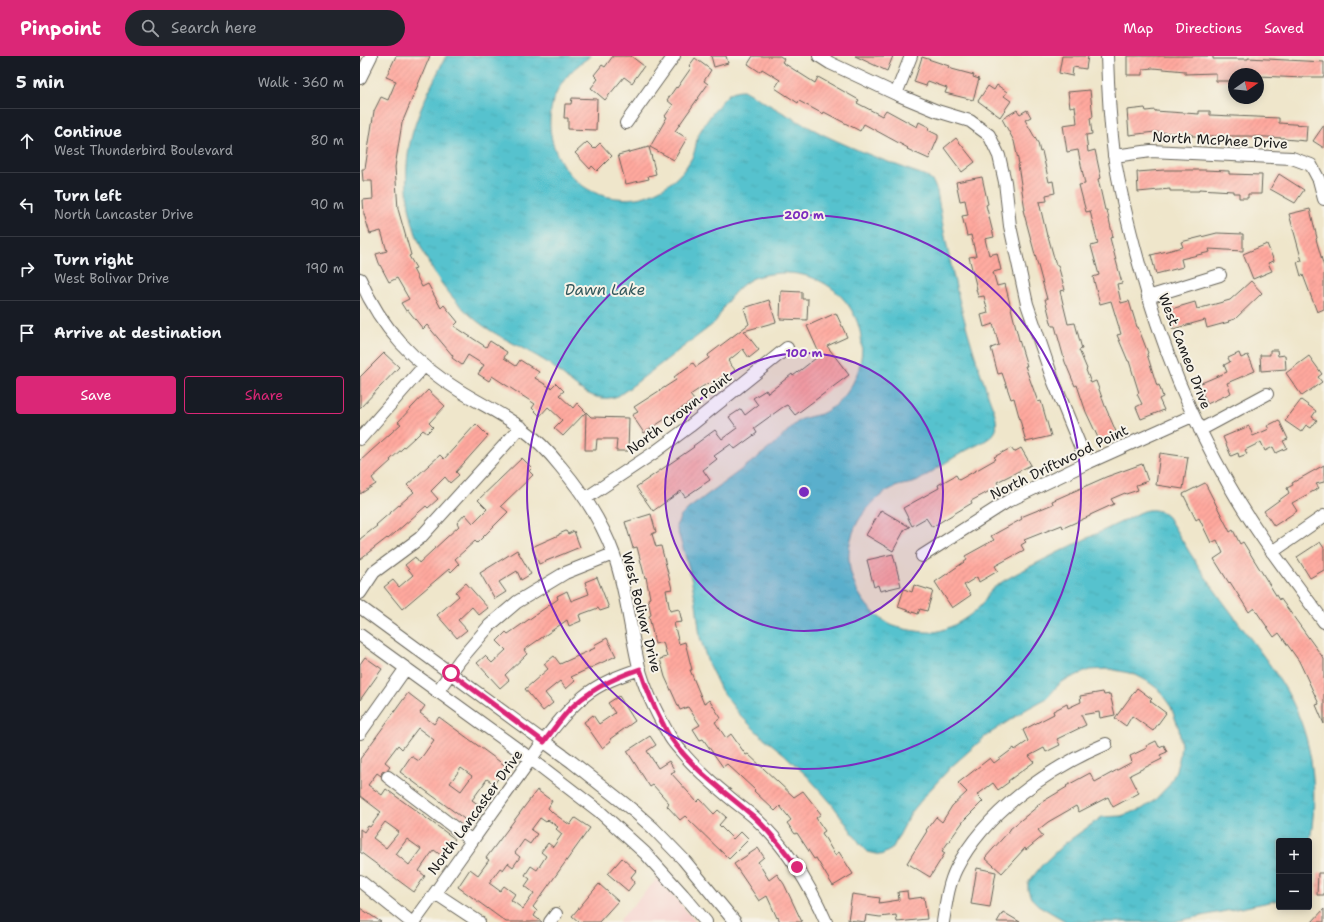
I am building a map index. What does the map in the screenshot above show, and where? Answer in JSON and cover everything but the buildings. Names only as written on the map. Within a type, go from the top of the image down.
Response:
[{"type":"street","points":[[360,78],[372,56]]},
{"type":"street","points":[[626,123],[674,56]]},
{"type":"street","points":[[820,56],[896,94],[937,111],[970,122],[989,135],[999,156],[1005,182],[1010,226],[1027,304],[1053,380],[1087,463]]},
{"type":"street","points":[[896,94],[911,56]]},
{"type":"street","name":"West Cameo Drive","points":[[1107,56],[1114,156],[1123,203],[1148,297],[1169,359],[1192,416],[1229,485],[1272,552],[1324,622]]},
{"type":"street","name":"North McPhee Drive","points":[[1114,156],[1151,151],[1292,158],[1311,165],[1319,180],[1324,199]]},
{"type":"street","points":[[1148,297],[1220,275]]},
{"type":"street","name":"West Bolivar Drive","points":[[360,281],[374,307],[389,329],[407,351],[424,366],[458,390],[521,428],[560,465],[586,498],[613,554],[623,585],[640,669],[646,689],[670,738],[702,773],[726,795],[754,816],[772,835],[797,867],[808,884],[826,922]]},
{"type":"street","name":"North Crown Point","points":[[586,498],[655,452],[690,426],[787,348]]},
{"type":"street","points":[[360,439],[424,366]]},
{"type":"street","points":[[1200,430],[1268,394]]},
{"type":"street","name":"North Driftwood Point","points":[[922,556],[1008,501],[1087,463],[1192,416]]},
{"type":"street","points":[[360,593],[374,572],[420,538],[521,428]]},
{"type":"street","points":[[1272,552],[1324,516]]},
{"type":"street","points":[[437,692],[460,660],[490,625],[517,602],[565,573],[613,554]]},
{"type":"street","points":[[360,607],[595,779],[653,828],[704,883],[735,922]]},
{"type":"street","points":[[360,635],[531,759],[617,827],[666,876],[706,922]]},
{"type":"street","points":[[360,733],[406,668]]},
{"type":"street","name":"North Lancaster Drive","points":[[414,922],[531,759],[568,711],[584,696],[600,686],[618,676],[640,669]]},
{"type":"street","points":[[943,922],[949,885],[956,869],[970,846],[992,821],[1015,799],[1041,779],[1087,752],[1106,744]]},
{"type":"street","points":[[388,777],[472,841]]},
{"type":"street","points":[[360,881],[411,922]]},
{"type":"street","points":[[435,893],[479,922]]},
{"type":"shaded area","points":[[658,878],[696,922],[618,922]]},
{"type":"water","name":"Dawn Lake","points":[[446,56],[591,56],[570,73],[558,90],[550,113],[550,130],[554,146],[561,162],[571,175],[584,186],[599,194],[616,198],[628,199],[644,196],[667,186],[672,182],[682,172],[692,158],[698,136],[712,114],[729,94],[734,91],[741,90],[836,141],[926,176],[933,182],[937,191],[953,275],[967,330],[994,411],[996,427],[995,432],[986,440],[955,457],[918,481],[898,486],[888,491],[879,497],[863,514],[855,529],[850,544],[849,560],[852,576],[857,590],[866,604],[877,615],[891,625],[918,631],[939,631],[946,629],[966,618],[978,609],[990,591],[1000,583],[1019,572],[1141,512],[1155,510],[1164,514],[1168,517],[1213,588],[1280,680],[1300,719],[1307,740],[1311,760],[1314,803],[1310,838],[1276,838],[1276,901],[1173,922],[1067,922],[1038,905],[1031,898],[1028,890],[1028,883],[1042,865],[1064,844],[1102,817],[1121,816],[1142,809],[1155,800],[1169,785],[1175,773],[1181,746],[1179,729],[1171,707],[1158,689],[1147,681],[1134,674],[1110,669],[1089,670],[1061,682],[1047,698],[1025,710],[986,736],[952,766],[928,792],[911,813],[892,849],[881,855],[868,852],[861,845],[832,804],[809,778],[784,754],[759,734],[739,714],[721,690],[708,663],[700,637],[696,603],[689,568],[676,526],[681,516],[688,509],[771,447],[796,423],[802,419],[825,412],[834,406],[844,396],[850,388],[859,367],[862,347],[859,327],[851,309],[839,294],[822,282],[802,275],[780,273],[759,276],[748,281],[736,291],[712,325],[618,396],[607,398],[597,397],[578,388],[545,361],[477,321],[457,303],[441,282],[427,259],[416,235],[410,210],[407,184],[408,158],[413,131],[428,93]]},
{"type":"route","points":[[451,673],[544,742],[568,711],[584,696],[618,676],[640,669],[646,689],[670,738],[702,773],[726,795],[754,816],[772,835],[797,867]]}]
